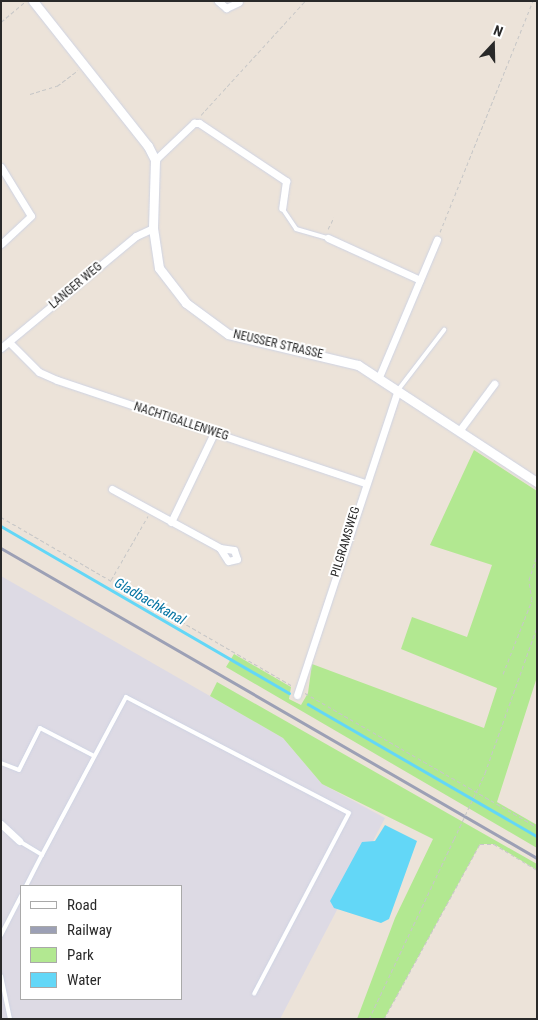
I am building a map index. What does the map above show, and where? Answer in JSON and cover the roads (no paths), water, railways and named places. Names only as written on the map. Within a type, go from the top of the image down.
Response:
[{"type":"street","name":"NEUSSER STRASSE","points":[[33,1],[140,132],[155,160],[153,228],[159,268],[168,285],[214,327],[244,339],[358,365],[537,482]]},
{"type":"street","points":[[218,1],[226,8],[239,2]]},
{"type":"street","points":[[155,160],[194,123],[286,181],[282,208]]},
{"type":"street","points":[[1,167],[31,216],[1,244]]},
{"type":"street","name":"LANGER WEG","points":[[1,348],[136,236],[153,228]]},
{"type":"street","points":[[325,239],[420,280]]},
{"type":"street","points":[[379,377],[437,240]]},
{"type":"street","name":"NACHTIGALLENWEG","points":[[9,342],[39,372],[57,380],[365,483]]},
{"type":"street","points":[[460,431],[494,384]]},
{"type":"street","name":"PILGRAMSWEG","points":[[297,692],[365,483],[398,390]]},
{"type":"street","points":[[171,522],[214,433]]},
{"type":"street","points":[[112,489],[220,548]]},
{"type":"street","points":[[1,824],[19,841]]},
{"type":"lane","points":[[282,208],[296,229],[325,239]]},
{"type":"lane","points":[[398,390],[444,330]]},
{"type":"lane","points":[[27,885],[126,696],[349,813],[254,994]]},
{"type":"lane","points":[[1,763],[19,770],[40,728],[94,756]]},
{"type":"lane","points":[[19,841],[42,856]]},
{"type":"lane","points":[[1,935],[20,898]]},
{"type":"lane","points":[[1,976],[10,1019]]},
{"type":"water","points":[[385,825],[417,841],[389,919],[381,923],[334,908],[330,901],[362,842],[375,841]]},
{"type":"waterway","name":"Gladbachkanal","points":[[1,526],[289,693]]},
{"type":"waterway","name":"Gladbachkanal","points":[[308,704],[537,836]]},
{"type":"railway","points":[[1,548],[537,858]]}]
